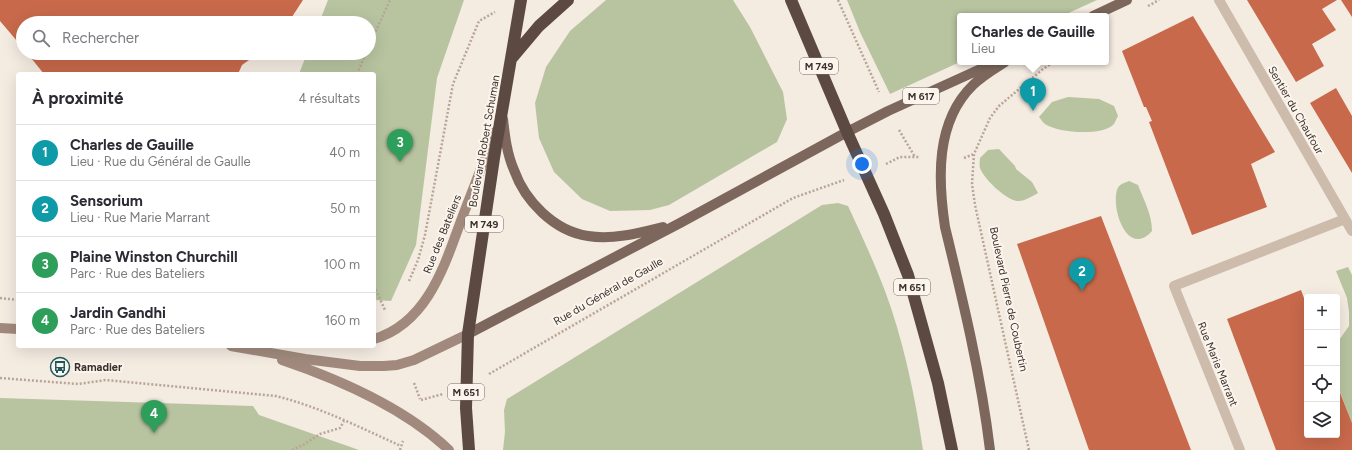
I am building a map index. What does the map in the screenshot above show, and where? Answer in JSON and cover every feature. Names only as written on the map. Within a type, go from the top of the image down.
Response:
[{"type":"highway","name":"Boulevard Robert Schuman","points":[[468,334],[494,158],[521,0]]},
{"type":"highway","points":[[512,58],[539,26],[568,0]]},
{"type":"highway","name":"M 749","points":[[792,0],[847,132]]},
{"type":"highway","name":"M 651","points":[[847,132],[884,214],[908,275],[938,383],[952,450]]},
{"type":"highway","name":"M 651","points":[[468,334],[466,387],[469,450]]},
{"type":"main road","points":[[1099,13],[1127,0]]},
{"type":"main road","name":"M 617","points":[[847,132],[990,65]]},
{"type":"main road","points":[[990,450],[984,403],[945,227],[941,203],[940,164],[943,143],[949,124],[963,97],[972,85],[1001,65]]},
{"type":"main road","points":[[502,113],[506,145],[514,171],[529,198],[550,220],[563,228],[588,236],[634,235],[680,223]]},
{"type":"main road","points":[[468,334],[680,223],[847,132]]},
{"type":"street","name":"Sentier du Chaufour","points":[[1219,0],[1352,231]]},
{"type":"street","name":"Rue des Bateliers","points":[[376,338],[386,334],[406,321],[424,302],[433,289],[450,252],[502,113]]},
{"type":"street","name":"Rue Marie Marrant","points":[[1240,450],[1174,286],[1345,219]]},
{"type":"street","points":[[0,328],[16,329]]},
{"type":"street","points":[[247,348],[305,359],[360,366],[384,366],[397,365],[414,360],[468,334]]},
{"type":"street","points":[[242,348],[323,374],[346,385],[412,421],[449,450]]},
{"type":"path","points":[[376,31],[390,0]]},
{"type":"path","points":[[838,0],[888,112],[915,157]]},
{"type":"path","points":[[407,286],[418,260],[425,235],[453,84],[479,21],[497,10]]},
{"type":"path","points":[[358,72],[363,60]]},
{"type":"path","name":"Boulevard Pierre de Coubertin","points":[[1028,450],[975,205],[972,184],[974,154],[990,118],[999,106],[1049,65]]},
{"type":"path","name":"Rue du Général de Gaulle","points":[[420,400],[466,387],[803,194]]},
{"type":"path","points":[[376,290],[386,313],[390,310]]},
{"type":"path","points":[[0,298],[16,300]]},
{"type":"path","points":[[0,378],[78,384],[106,380],[270,395],[294,400],[401,446]]},
{"type":"path","points":[[292,450],[320,434],[340,428],[344,421]]},
{"type":"green space","points":[[328,0],[464,0],[437,78],[416,245],[391,301],[376,300],[376,72],[300,72],[304,60],[376,60],[376,16],[322,16]]},
{"type":"green space","points":[[606,0],[733,0],[750,27],[783,92],[787,119],[777,142],[669,205],[650,210],[610,211],[582,199],[554,172],[539,138],[535,103],[546,67],[570,31]]},
{"type":"green space","points":[[847,0],[1097,0],[1069,13],[957,13],[957,63],[890,94],[860,32]]},
{"type":"green space","points":[[1068,97],[1099,99],[1114,106],[1118,116],[1113,125],[1099,131],[1090,132],[1059,130],[1044,123],[1039,117],[1052,102]]},
{"type":"green space","points":[[999,149],[1016,169],[1032,182],[1038,193],[1025,200],[1017,201],[1001,193],[990,183],[980,168],[980,158],[988,150]]},
{"type":"green space","points":[[1129,181],[1138,185],[1151,219],[1152,231],[1143,238],[1136,239],[1129,235],[1123,228],[1119,219],[1116,199],[1117,190],[1120,185]]},
{"type":"green space","points":[[838,203],[848,206],[875,265],[887,296],[909,373],[923,450],[503,450],[505,432],[504,410],[507,399],[822,205]]},
{"type":"green space","points":[[1348,267],[1352,275],[1352,423],[1340,392],[1340,339],[1349,326],[1349,312],[1347,298],[1336,271]]},
{"type":"green space","points":[[0,398],[253,406],[259,415],[359,450],[0,450]]},
{"type":"building","points":[[0,0],[303,0],[293,16],[16,16],[16,40],[0,21]]},
{"type":"building","points":[[1247,0],[1337,0],[1322,9],[1336,30],[1312,44],[1324,66],[1296,82]]},
{"type":"building","points":[[1341,0],[1352,0],[1352,17]]},
{"type":"building","points":[[1193,16],[1275,152],[1251,164],[1267,207],[1192,235],[1149,122],[1152,121],[1146,107],[1144,107],[1122,51]]},
{"type":"building","points":[[33,60],[249,60],[242,65],[239,72],[42,72]]},
{"type":"building","points":[[1336,88],[1352,116],[1352,173],[1310,103]]},
{"type":"building","points":[[1101,216],[1191,450],[1089,450],[1017,244]]},
{"type":"building","points":[[1301,290],[1304,298],[1304,438],[1340,438],[1340,393],[1352,423],[1352,450],[1276,450],[1227,319]]},
{"type":"place","name":"Charles de Gauille","points":[[1033,111]]},
{"type":"place","name":"Plaine Winston Churchill","points":[[400,162]]},
{"type":"place","name":"Sensorium","points":[[1082,291]]},
{"type":"place","name":"Ramadier","points":[[60,367]]},
{"type":"place","name":"Jardin Gandhi","points":[[154,433]]}]
